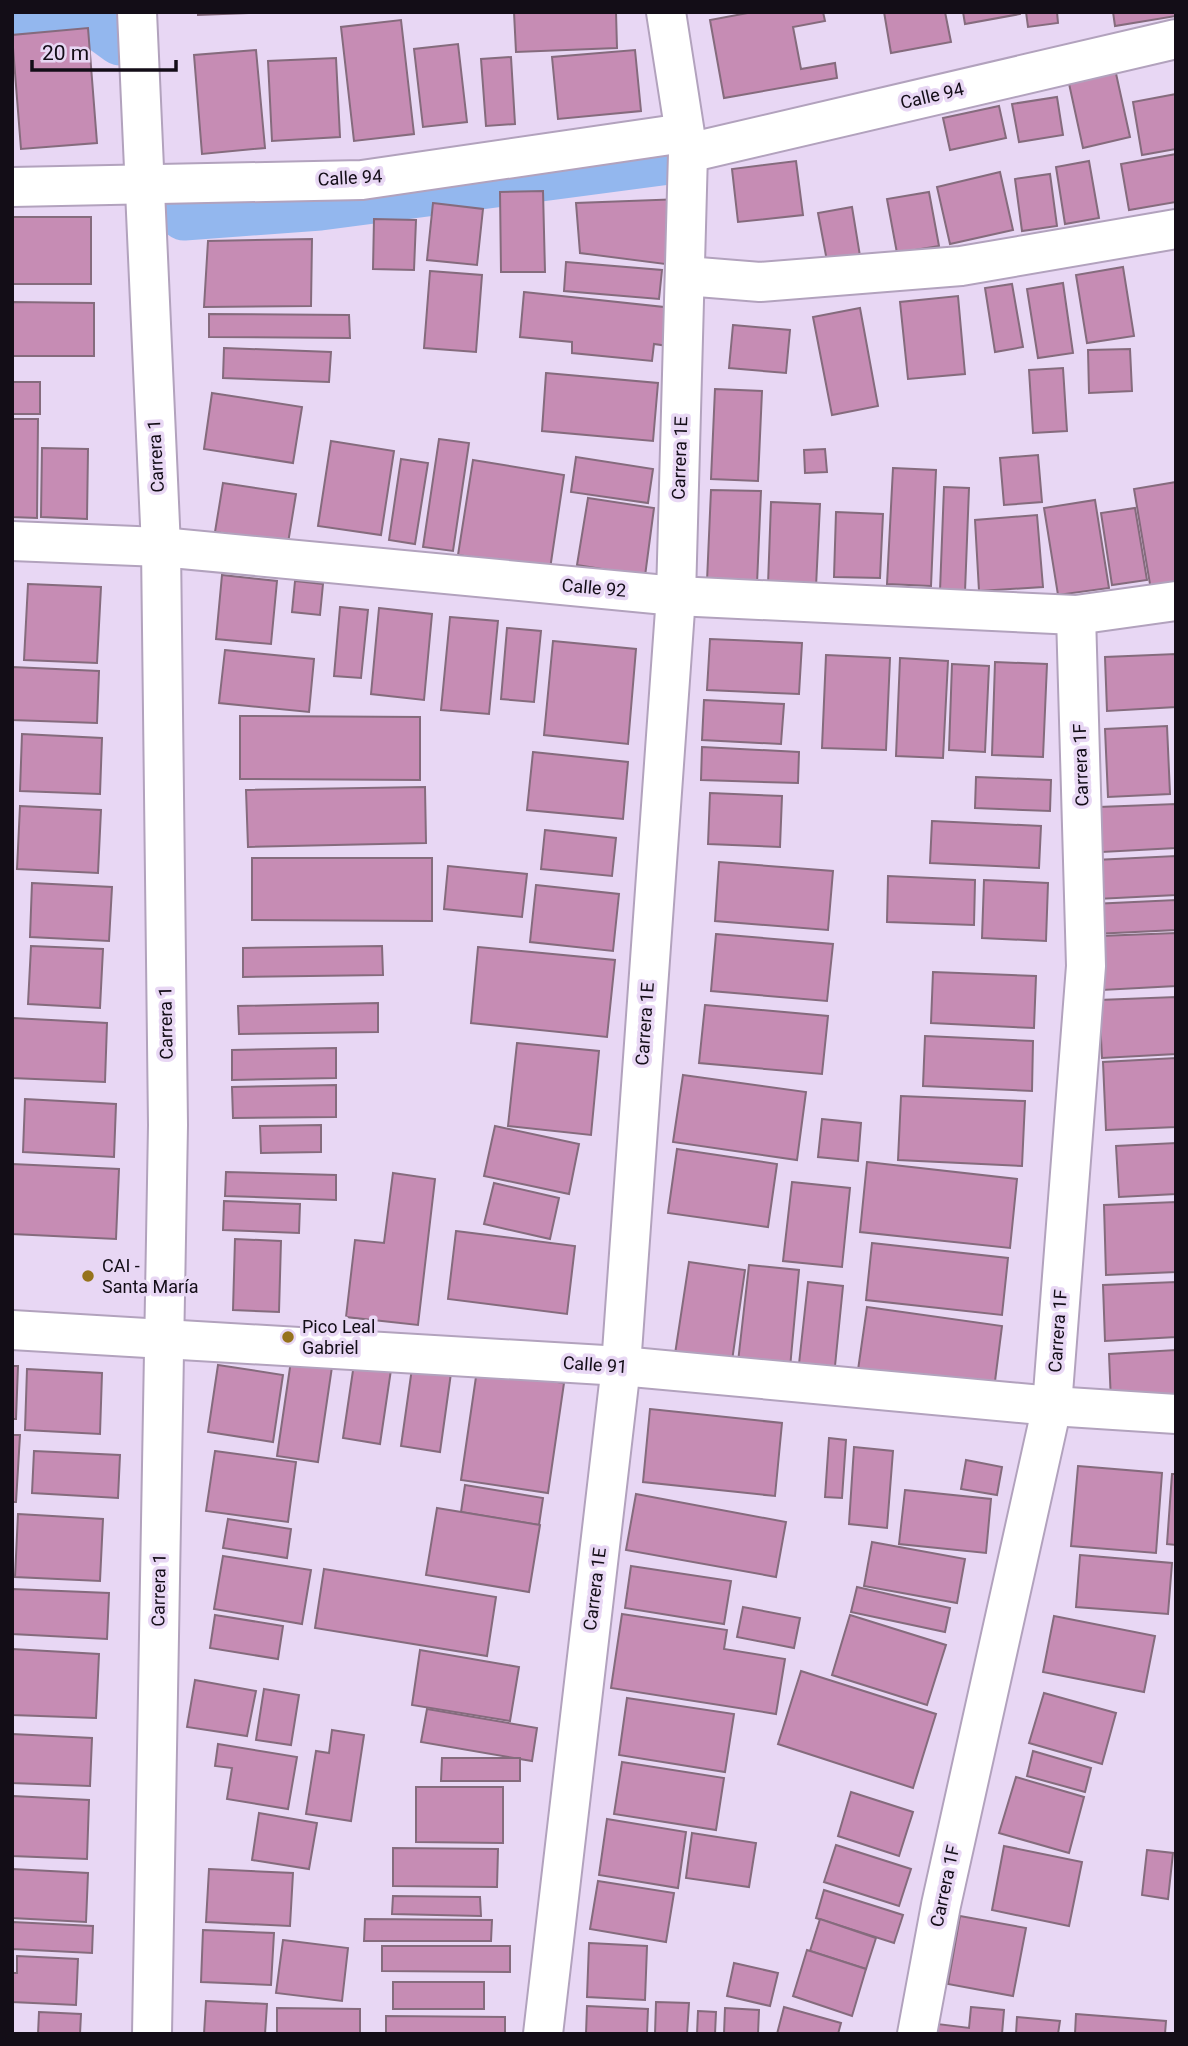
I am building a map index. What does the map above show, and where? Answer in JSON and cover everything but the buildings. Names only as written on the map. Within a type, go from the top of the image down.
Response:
[{"type":"street","name":"Carrera 1","points":[[137,12],[160,547],[168,1125],[152,2034]]},
{"type":"street","name":"Carrera 1E","points":[[543,2034],[621,1366],[676,596],[686,276],[686,143],[666,12]]},
{"type":"street","name":"Calle 94","points":[[12,187],[362,180],[686,143],[1176,39]]},
{"type":"street","points":[[686,276],[760,282],[961,267],[1176,229]]},
{"type":"street","name":"Calle 92","points":[[12,541],[160,547],[676,596],[1076,615],[1176,601]]},
{"type":"street","name":"Carrera 1F","points":[[917,2034],[940,1905],[1052,1406],[1086,966],[1076,615]]},
{"type":"street","name":"Calle 91","points":[[12,1330],[621,1366],[1052,1406],[1176,1414]]},
{"type":"waterway","points":[[22,12],[71,17],[98,24],[120,40]]},
{"type":"waterway","points":[[184,215],[320,205],[669,159]]},
{"type":"place","name":"CAI - Santa María","points":[[88,1276]]},
{"type":"place","name":"Pico Leal Gabriel","points":[[288,1337]]}]
